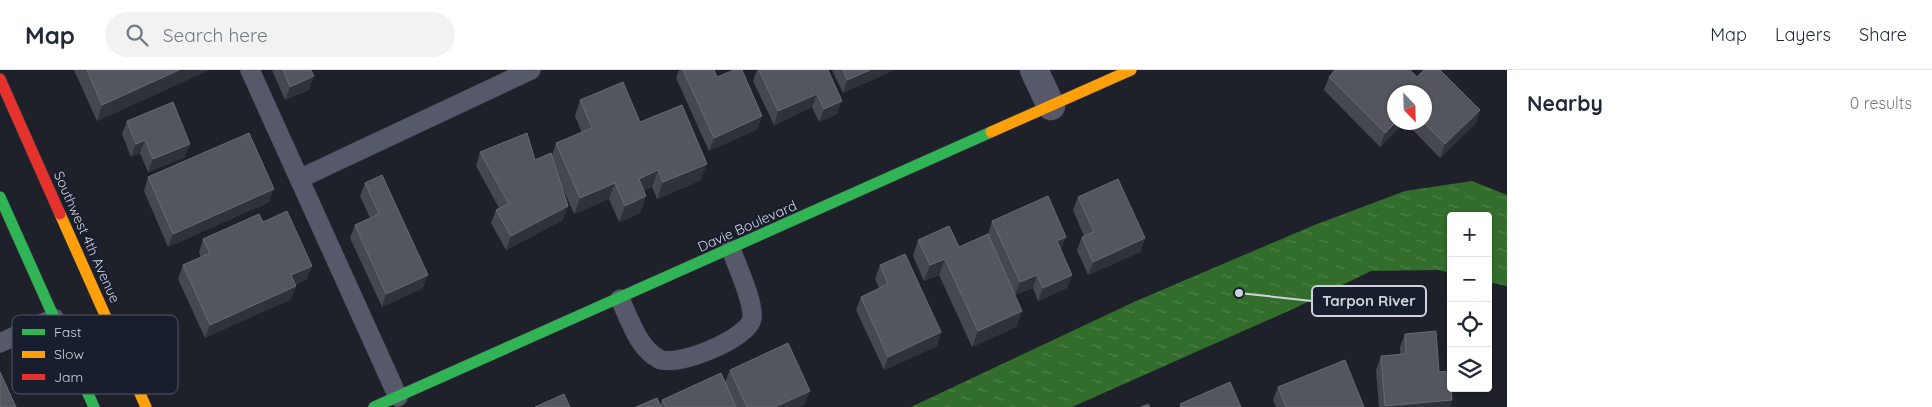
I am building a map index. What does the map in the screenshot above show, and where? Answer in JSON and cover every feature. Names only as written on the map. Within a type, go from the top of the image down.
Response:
[{"type":"main road","name":"Davie Boulevard","points":[[374,407],[620,300],[1131,70]]},
{"type":"main road","name":"Southwest 4th Avenue","points":[[0,79],[105,315]]},
{"type":"main road","points":[[0,197],[53,315]]},
{"type":"main road","points":[[88,394],[94,407]]},
{"type":"main road","name":"Southwest 4th Avenue","points":[[140,394],[146,407]]},
{"type":"street","points":[[1034,70],[1050,106]]},
{"type":"lane","points":[[250,70],[398,397]]},
{"type":"lane","points":[[299,179],[531,70]]},
{"type":"lane","points":[[620,300],[642,344],[652,354],[661,360],[676,360],[697,356],[730,340],[750,325],[752,320],[752,308],[731,249]]},
{"type":"lane","points":[[0,343],[12,337]]},
{"type":"water","points":[[1472,181],[1507,195],[1507,286],[1492,283],[1492,212],[1447,212],[1447,272],[1438,270],[1371,271],[1293,309],[1072,407],[911,407],[1136,301],[1312,226],[1405,191]]},
{"type":"building","points":[[87,70],[179,70],[102,105]]},
{"type":"building","points":[[283,70],[311,70],[314,76],[290,87]]},
{"type":"building","points":[[683,70],[714,70],[717,77],[734,70],[742,70],[762,116],[714,138]]},
{"type":"building","points":[[759,70],[828,70],[842,101],[824,109],[817,94],[778,111]]},
{"type":"building","points":[[843,70],[870,70],[847,80]]},
{"type":"building","points":[[1335,70],[1410,70],[1417,77],[1424,70],[1440,70],[1480,110],[1445,144],[1431,130],[1432,85],[1387,85],[1388,130],[1385,133],[1329,77]]},
{"type":"building","points":[[623,82],[640,122],[682,105],[707,164],[663,182],[658,170],[639,179],[646,196],[625,206],[615,183],[580,198],[556,143],[592,128],[580,100]]},
{"type":"building","points":[[173,102],[190,144],[153,159],[145,140],[136,144],[127,121]]},
{"type":"building","points":[[249,133],[274,189],[173,234],[148,177]]},
{"type":"building","points":[[527,133],[535,160],[551,153],[568,206],[511,236],[496,210],[509,204],[480,152]]},
{"type":"building","points":[[382,175],[428,275],[386,294],[355,225],[379,214],[365,183]]},
{"type":"building","points":[[1118,179],[1145,238],[1093,262],[1082,237],[1094,232],[1078,197]]},
{"type":"building","points":[[1048,196],[1066,237],[1057,241],[1072,275],[1043,288],[1037,275],[1020,282],[992,221]]},
{"type":"building","points":[[287,211],[312,266],[291,275],[296,286],[210,325],[183,265],[210,253],[203,239],[259,214],[263,222]]},
{"type":"building","points":[[949,226],[959,247],[988,234],[1022,311],[978,331],[945,259],[930,265],[918,240]]},
{"type":"building","points":[[905,254],[941,332],[888,357],[861,297],[888,284],[880,265]]},
{"type":"building","points":[[1436,331],[1439,372],[1447,371],[1447,392],[1451,392],[1452,400],[1385,406],[1381,356],[1406,354],[1405,334]]},
{"type":"building","points":[[788,343],[810,391],[775,407],[747,407],[730,370]]},
{"type":"building","points":[[1345,360],[1364,407],[1286,407],[1278,387]]},
{"type":"building","points":[[0,372],[16,407],[0,407]]},
{"type":"building","points":[[721,373],[736,407],[666,407],[662,400]]},
{"type":"building","points":[[1230,382],[1241,407],[1181,407],[1180,404]]},
{"type":"building","points":[[564,394],[570,407],[535,407]]},
{"type":"building","points":[[657,398],[661,407],[636,407]]},
{"type":"traffic: fast","points":[[374,407],[991,132]]},
{"type":"traffic: fast","points":[[0,197],[53,315]]},
{"type":"traffic: fast","points":[[88,394],[94,407]]},
{"type":"traffic: slow","points":[[991,132],[1131,70]]},
{"type":"traffic: slow","points":[[60,214],[105,315]]},
{"type":"traffic: slow","points":[[140,394],[146,407]]},
{"type":"traffic: jam","points":[[0,79],[60,214]]},
{"type":"place","name":"Tarpon River","points":[[1239,293]]}]
